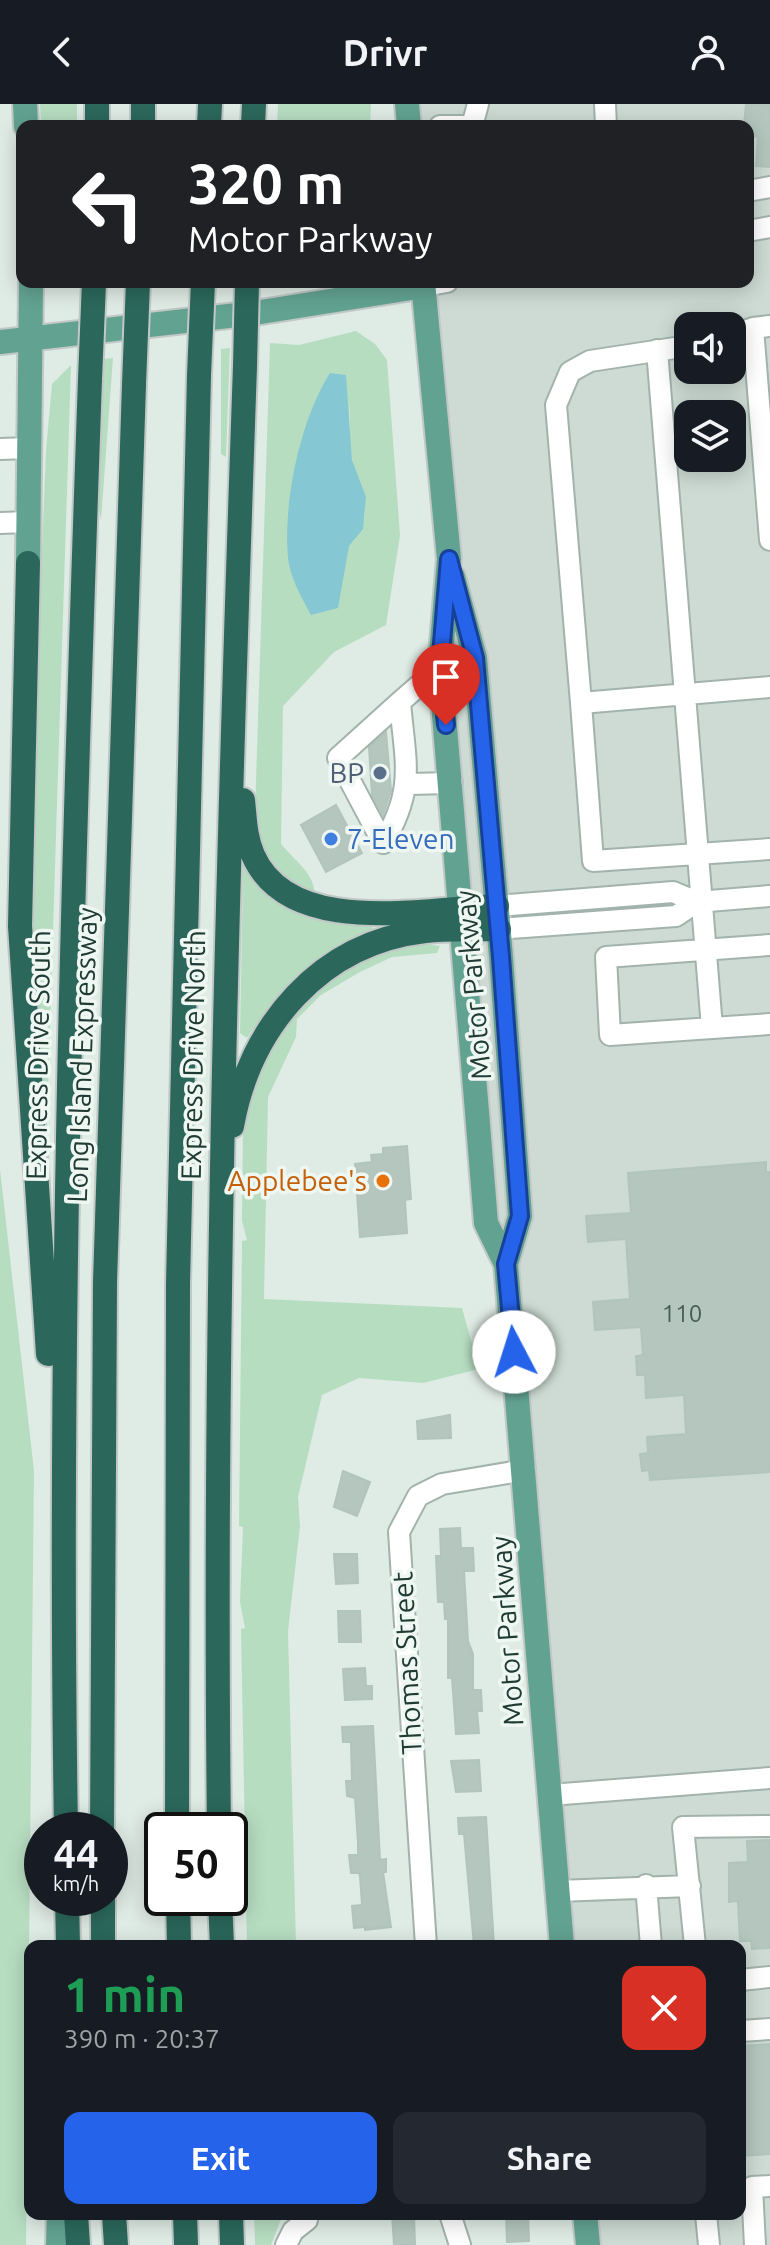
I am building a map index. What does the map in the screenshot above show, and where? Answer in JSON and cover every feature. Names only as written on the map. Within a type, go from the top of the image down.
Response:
[{"type":"highway","name":"Express Drive South","points":[[66,1812],[62,1504],[66,1112],[94,288]]},
{"type":"highway","name":"Long Island Expressway","points":[[102,1812],[105,1282],[138,288]]},
{"type":"highway","points":[[177,1812],[178,1283],[203,288]]},
{"type":"highway","name":"Express Drive North","points":[[219,1812],[216,1502],[219,1193],[247,288]]},
{"type":"highway","points":[[28,563],[21,771],[21,971],[49,1380],[62,1504]]},
{"type":"highway","points":[[233,701],[246,832],[254,857],[267,877],[299,900],[334,911],[462,919],[498,918]]},
{"type":"highway","points":[[219,1193],[236,1104],[252,1056],[271,1024],[298,992],[326,968],[359,949],[462,919]]},
{"type":"highway","points":[[67,1916],[68,1940]]},
{"type":"highway","points":[[103,1916],[103,1940]]},
{"type":"highway","points":[[178,1916],[179,1940]]},
{"type":"highway","points":[[221,1916],[222,1940]]},
{"type":"highway","points":[[76,2220],[78,2245]]},
{"type":"highway","points":[[114,2220],[116,2245]]},
{"type":"highway","points":[[185,2220],[186,2245]]},
{"type":"highway","points":[[231,2220],[232,2245]]},
{"type":"main road","points":[[28,563],[31,288]]},
{"type":"main road","points":[[0,342],[255,313],[402,288]]},
{"type":"main road","name":"Motor Parkway","points":[[431,288],[449,559],[440,667],[486,1223],[506,1264],[562,1940]]},
{"type":"main road","name":"Motor Parkway","points":[[449,559],[475,658],[498,918],[520,1216],[506,1264]]},
{"type":"main road","points":[[58,2245],[59,2220]]},
{"type":"main road","points":[[586,2220],[588,2245]]},
{"type":"street","points":[[762,327],[770,540]]},
{"type":"street","points":[[674,348],[602,357],[570,372],[556,405],[593,861],[770,849]]},
{"type":"street","points":[[657,350],[699,853],[699,902],[712,1028]]},
{"type":"street","points":[[0,449],[31,448]]},
{"type":"street","points":[[0,523],[29,522]]},
{"type":"street","points":[[400,702],[408,784],[397,820],[383,843],[338,758],[400,702],[440,667]]},
{"type":"street","points":[[581,703],[770,687]]},
{"type":"street","points":[[408,784],[452,783]]},
{"type":"street","points":[[498,918],[673,892],[699,902],[770,896]]},
{"type":"street","points":[[770,945],[606,957],[610,1035],[770,1024]]},
{"type":"street","name":"Thomas Street","points":[[426,1940],[399,1532],[418,1496],[442,1484],[525,1470]]},
{"type":"street","points":[[550,1795],[770,1778]]},
{"type":"street","points":[[694,1940],[683,1827],[770,1826]]},
{"type":"street","points":[[558,1891],[646,1885],[690,1886]]},
{"type":"street","points":[[646,1885],[651,1940]]},
{"type":"street","points":[[746,1979],[770,1977]]},
{"type":"street","points":[[746,2031],[770,2029]]},
{"type":"street","points":[[754,2187],[755,2245]]},
{"type":"street","points":[[286,2245],[293,2231],[307,2220]]},
{"type":"street","points":[[452,2220],[460,2245]]},
{"type":"street","points":[[707,2220],[709,2245]]},
{"type":"shaded area","points":[[415,104],[770,104],[770,2245],[583,2245],[581,2220],[746,2220],[746,1940],[557,1940],[506,1264],[477,1112],[423,288],[754,288],[754,120],[416,120]]},
{"type":"green space","points":[[40,104],[77,104],[77,120],[41,120]]},
{"type":"green space","points":[[278,104],[371,104],[370,120],[277,120]]},
{"type":"green space","points":[[356,331],[375,344],[387,360],[400,535],[386,625],[334,652],[283,706],[281,844],[309,876],[314,898],[274,863],[261,840],[255,813],[270,343],[299,345]],"holes":[[[349,402],[352,459],[365,512],[358,533],[349,546]]]},
{"type":"green space","points":[[230,348],[226,457],[221,454],[221,349]]},
{"type":"green space","points":[[113,358],[101,520],[97,501],[104,359]]},
{"type":"green space","points":[[71,365],[45,1181],[26,950],[46,450],[52,384]]},
{"type":"green space","points":[[243,866],[269,895],[296,913],[328,922],[367,923],[375,930],[335,951],[302,974],[274,1002],[247,1038],[240,1033]]},
{"type":"green space","points":[[421,943],[440,946],[437,953],[392,957],[360,972],[321,995],[297,1019],[296,1037],[268,1097],[264,1299],[462,1308],[479,1369],[423,1383],[359,1378],[322,1395],[298,1497],[300,1526],[288,1631],[296,1940],[247,1940],[248,1812],[244,1812],[241,1629],[245,1628],[240,1602],[243,1527],[239,1526],[242,1241],[247,1240],[242,1221],[243,1126],[252,1088],[267,1048],[312,991],[377,952]]},
{"type":"green space","points":[[0,1169],[34,1471],[30,1812],[24,1812],[24,1916],[29,1916],[29,1940],[24,1940],[26,2245],[0,2245]]},
{"type":"green space","points":[[254,2220],[281,2220],[271,2245],[255,2245]]},
{"type":"water","points":[[330,373],[346,375],[352,460],[366,497],[363,529],[349,546],[338,608],[311,615],[289,565],[288,512],[302,437],[319,392]]},
{"type":"building","points":[[746,104],[770,104],[770,167],[756,166],[758,137],[754,137],[754,120],[745,120]]},
{"type":"building","name":"BP","points":[[386,732],[391,791],[383,815],[372,795],[369,747]]},
{"type":"building","name":"7-Eleven","points":[[336,805],[362,853],[326,872],[301,825]]},
{"type":"building","name":"Applebee's","points":[[407,1146],[411,1199],[405,1200],[407,1233],[360,1237],[355,1164],[372,1162],[371,1155],[383,1154],[383,1148]]},
{"type":"building","points":[[766,1162],[766,1172],[770,1172],[770,1472],[650,1480],[649,1470],[642,1471],[640,1454],[648,1453],[647,1437],[686,1434],[684,1395],[646,1398],[645,1375],[637,1375],[636,1356],[643,1355],[641,1327],[595,1330],[593,1302],[630,1299],[626,1239],[588,1242],[586,1216],[631,1213],[628,1173]]},
{"type":"building","points":[[450,1415],[451,1438],[418,1439],[417,1421]]},
{"type":"building","points":[[343,1471],[370,1482],[357,1516],[334,1507]]},
{"type":"building","points":[[460,1528],[461,1548],[473,1548],[474,1571],[464,1571],[468,1641],[473,1654],[473,1690],[481,1690],[482,1711],[477,1711],[479,1733],[456,1734],[452,1678],[448,1678],[448,1619],[445,1619],[444,1602],[438,1602],[436,1556],[441,1556],[440,1529]]},
{"type":"building","points":[[334,1554],[357,1554],[358,1583],[336,1584]]},
{"type":"building","points":[[338,1611],[360,1611],[361,1642],[339,1642]]},
{"type":"building","points":[[365,1668],[366,1686],[372,1686],[372,1699],[345,1700],[343,1669]]},
{"type":"building","points":[[373,1726],[380,1860],[386,1859],[386,1872],[383,1872],[391,1927],[365,1930],[365,1927],[354,1928],[352,1906],[362,1905],[359,1873],[351,1873],[349,1855],[358,1855],[358,1843],[355,1798],[347,1796],[346,1781],[352,1781],[351,1742],[343,1742],[342,1727]]},
{"type":"building","points":[[479,1760],[481,1791],[456,1792],[451,1761]]},
{"type":"building","points":[[486,1817],[494,1940],[473,1940],[464,1834],[459,1834],[458,1818]]},
{"type":"building","points":[[770,1840],[770,1948],[752,1949],[751,1941],[740,1940],[738,1901],[729,1902],[729,1863],[748,1862],[747,1841]]},
{"type":"building","points":[[770,2044],[770,2154],[746,2156],[746,2046]]},
{"type":"building","points":[[392,2220],[414,2220],[415,2245],[394,2245]]},
{"type":"building","points":[[506,2220],[528,2220],[529,2241],[507,2242]]},
{"type":"place","name":"BP","points":[[380,773]]},
{"type":"place","name":"7-Eleven","points":[[331,839]]},
{"type":"place","name":"Applebee's","points":[[383,1181]]},
{"type":"route","points":[[446,725],[440,667],[449,559],[475,658],[501,957],[520,1216],[506,1264],[514,1352]]}]
